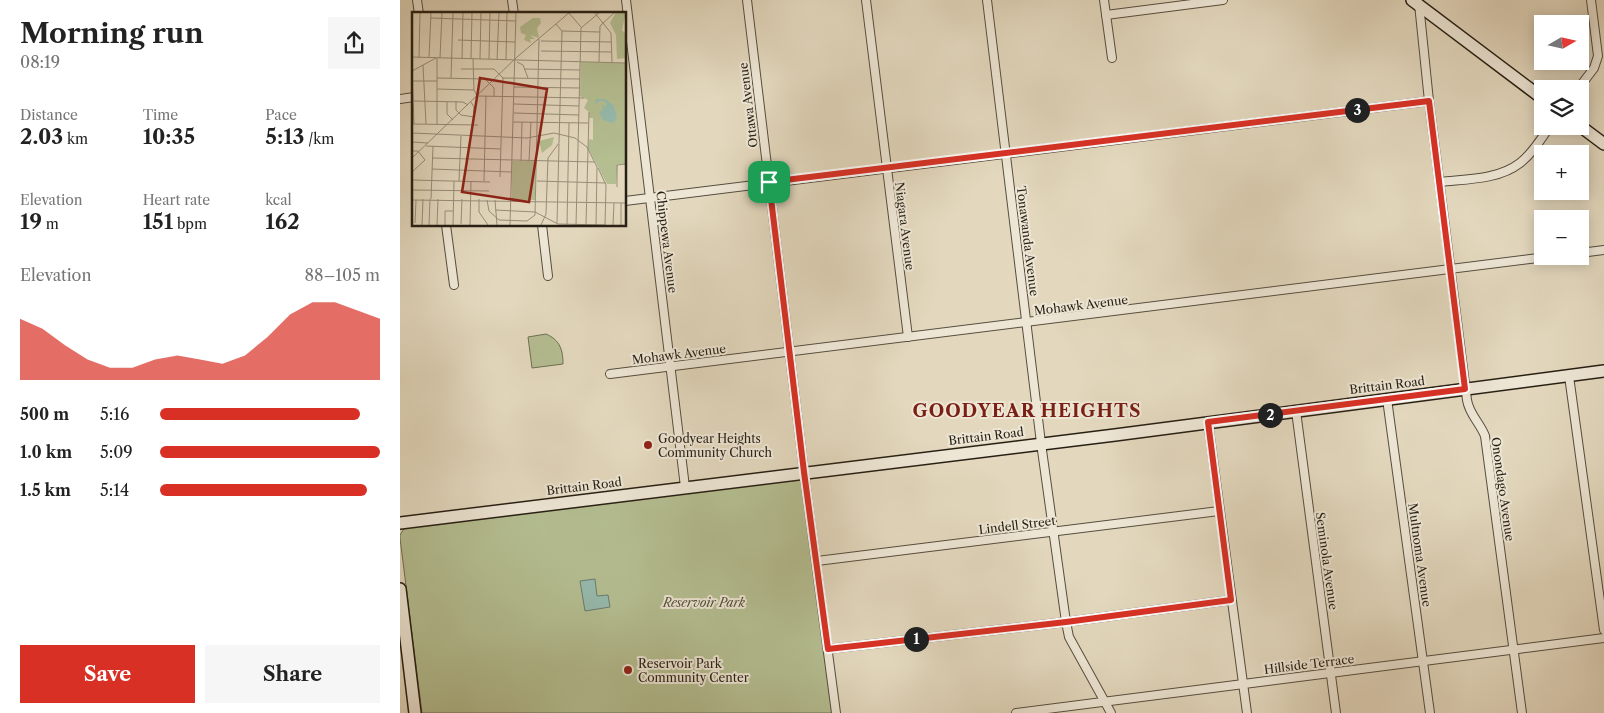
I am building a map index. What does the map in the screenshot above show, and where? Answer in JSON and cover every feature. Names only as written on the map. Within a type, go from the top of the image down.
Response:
[{"type":"main road","points":[[1417,2],[1534,92]]},
{"type":"main road","points":[[1589,133],[1604,144]]},
{"type":"main road","name":"Brittain Road","points":[[400,522],[1604,371]]},
{"type":"main road","points":[[400,589],[416,713]]},
{"type":"street","name":"Chippewa Avenue","points":[[626,0],[685,487]]},
{"type":"street","name":"Ottawa Avenue","points":[[747,0],[804,472],[836,713]]},
{"type":"street","name":"Niagara Avenue","points":[[866,0],[908,336]]},
{"type":"street","name":"Tonawanda Avenue","points":[[987,0],[1041,443],[1066,622],[1069,637],[1111,713]]},
{"type":"street","points":[[1104,0],[1112,58]]},
{"type":"street","points":[[1106,14],[1223,0]]},
{"type":"street","points":[[1585,80],[1594,68],[1598,56],[1591,0]]},
{"type":"street","name":"Onondago Avenue","points":[[1417,2],[1465,389],[1470,412],[1485,436],[1522,713]]},
{"type":"street","points":[[626,201],[1429,101]]},
{"type":"street","points":[[1440,182],[1494,176],[1505,172],[1522,162],[1543,135]]},
{"type":"street","points":[[446,226],[454,285]]},
{"type":"street","points":[[542,226],[548,276]]},
{"type":"street","points":[[1589,252],[1604,250]]},
{"type":"street","name":"Mohawk Avenue","points":[[610,374],[1534,259]]},
{"type":"street","points":[[1569,376],[1604,630]]},
{"type":"street","name":"Multnoma Avenue","points":[[1387,399],[1430,713]]},
{"type":"street","name":"Seminola Avenue","points":[[1296,411],[1336,713]]},
{"type":"street","points":[[1208,422],[1247,713]]},
{"type":"street","name":"Lindell Street","points":[[817,561],[1220,511]]},
{"type":"street","points":[[828,649],[1066,622],[1231,600]]},
{"type":"street","name":"Hillside Terrace","points":[[1016,713],[1604,638]]},
{"type":"green space","points":[[546,334],[558,342],[563,364],[532,368],[528,337]]},
{"type":"green space","name":"Reservoir Park","points":[[803,479],[833,713],[422,713],[400,538],[405,527],[779,480]]},
{"type":"water","points":[[595,579],[597,596],[608,595],[610,607],[585,611],[580,581]]},
{"type":"place","name":"Goodyear Heights Community Church","points":[[648,445]]},
{"type":"place","name":"Reservoir Park Community Center","points":[[628,670]]},
{"type":"district","name":"GOODYEAR HEIGHTS","points":[[1027,411]]},
{"type":"route","points":[[1429,101],[1465,389],[1208,422],[1231,600],[1066,622],[828,649],[804,472],[769,182],[1429,101]]}]
